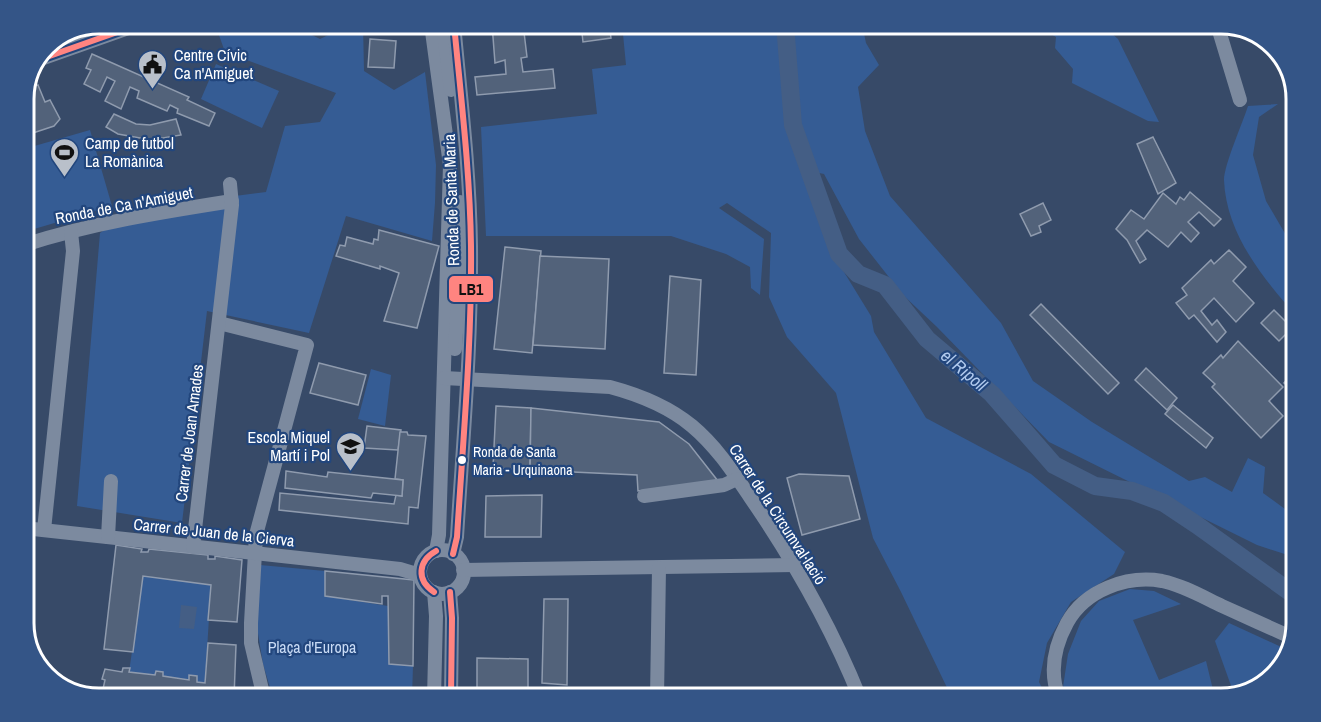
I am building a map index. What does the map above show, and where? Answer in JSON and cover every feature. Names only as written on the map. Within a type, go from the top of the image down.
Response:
[{"type":"street","points":[[54,54],[111,34]]},
{"type":"street","name":"Ronda de Santa Maria","points":[[432,34],[450,165],[440,554]]},
{"type":"street","name":"Ronda de Santa Maria","points":[[444,34],[460,167],[461,250],[455,349]]},
{"type":"street","name":"Ronda de Santa Maria","points":[[440,554],[457,537],[471,247],[469,188],[455,34]]},
{"type":"street","points":[[1220,34],[1240,100]]},
{"type":"street","name":"Carrer de Joan Amades","points":[[193,547],[232,201],[230,184]]},
{"type":"street","name":"Ronda de Ca n'Amiguet","points":[[35,242],[145,215],[232,201]]},
{"type":"street","points":[[44,530],[73,251],[72,232]]},
{"type":"street","points":[[219,323],[306,345],[256,535],[251,643],[261,687]]},
{"type":"street","name":"Carrer de la Circumval·lació","points":[[444,378],[610,387],[636,394],[665,407],[692,426],[717,450],[795,565],[817,604],[855,687]]},
{"type":"street","points":[[451,687],[452,618],[442,593],[424,584],[420,568],[440,554],[447,536],[452,398]]},
{"type":"street","points":[[644,496],[724,485],[737,479]]},
{"type":"street","points":[[108,537],[111,481]]},
{"type":"street","name":"Carrer de Juan de la Cierva","points":[[35,529],[400,568],[420,575]]},
{"type":"street","points":[[434,687],[436,616],[442,593],[461,582],[463,570],[459,559],[440,554]]},
{"type":"street","name":"Carrer de Juan de la Cierva","points":[[400,568],[440,554]]},
{"type":"street","points":[[463,570],[795,565]]},
{"type":"street","points":[[657,687],[659,568]]},
{"type":"street","points":[[1054,687],[1053,658],[1059,638],[1069,620],[1085,601],[1112,585],[1140,579],[1163,582],[1199,595],[1285,634]]},
{"type":"street","points":[[441,687],[442,593]]},
{"type":"green space","points":[[219,34],[310,34],[320,39],[330,34],[363,34],[364,71],[394,90],[425,72],[436,165],[432,241],[346,216],[309,333],[207,311],[182,523],[77,506],[100,233],[135,209],[266,192],[285,126],[320,122],[336,93],[225,52]]},
{"type":"green space","points":[[623,34],[864,34],[866,43],[879,65],[858,87],[865,131],[890,196],[1001,323],[1033,381],[1092,422],[1189,481],[1205,477],[1232,492],[1248,458],[1265,467],[1263,493],[1286,509],[1286,554],[1257,545],[1049,442],[903,295],[859,239],[824,174],[805,170],[836,259],[871,316],[874,332],[926,418],[1031,474],[1125,552],[1114,574],[1071,602],[1047,643],[1039,682],[1042,687],[947,687],[873,538],[836,393],[787,337],[769,297],[771,233],[727,203],[719,208],[764,239],[760,295],[751,288],[750,267],[726,254],[671,236],[486,236],[481,127],[597,114],[592,69],[626,65]]},
{"type":"green space","points":[[1051,34],[1112,34],[1118,39],[1159,122],[1148,121],[1072,83],[1073,69],[1055,48],[1056,37]]},
{"type":"green space","points":[[216,64],[279,91],[262,128],[201,99]]},
{"type":"green space","points":[[1278,104],[1259,117],[1253,155],[1266,201],[1286,235],[1286,303],[1248,254],[1231,218],[1226,200],[1225,173],[1248,106]]},
{"type":"green space","name":"Camp de futbol La Romànica","points":[[90,130],[112,206],[35,229],[35,146]]},
{"type":"green space","points":[[371,369],[391,375],[385,426],[358,419]]},
{"type":"green space","name":"Plaça d'Europa","points":[[260,565],[325,571],[325,596],[388,606],[389,664],[413,666],[412,687],[270,687],[263,664],[257,627]]},
{"type":"green space","points":[[143,576],[211,585],[205,683],[197,682],[197,675],[190,675],[189,680],[163,676],[163,672],[156,671],[155,675],[129,672]]},
{"type":"green space","points":[[1130,589],[1154,591],[1181,604],[1133,620],[1159,680],[1206,661],[1212,687],[1063,687],[1068,654],[1081,621],[1099,601]]},
{"type":"green space","points":[[1229,623],[1281,647],[1264,671],[1250,681],[1231,687],[1215,641]]},
{"type":"shaded area","points":[[181,605],[197,607],[194,629],[179,628]]},
{"type":"building","points":[[493,34],[524,34],[527,57],[521,58],[523,72],[553,69],[555,88],[477,95],[475,77],[506,74],[505,60],[495,63]]},
{"type":"building","points":[[582,34],[610,34],[611,38],[583,42]]},
{"type":"building","points":[[370,39],[396,41],[394,68],[368,67]]},
{"type":"building","name":"Centre Cívic Ca n'Amiguet","points":[[92,54],[189,97],[187,100],[215,113],[209,126],[177,113],[178,109],[170,105],[167,111],[137,98],[139,91],[130,87],[121,109],[105,101],[115,81],[107,77],[100,92],[84,84],[91,70],[86,68]]},
{"type":"building","points":[[36,85],[45,102],[50,100],[60,119],[54,126],[35,132],[35,96]]},
{"type":"building","points":[[114,114],[136,124],[150,125],[176,119],[181,135],[151,140],[118,134],[106,127]]},
{"type":"building","points":[[1153,137],[1176,183],[1158,194],[1137,144]]},
{"type":"building","points":[[1190,192],[1221,219],[1214,226],[1199,212],[1188,222],[1199,233],[1191,242],[1181,232],[1168,247],[1147,230],[1136,241],[1146,259],[1140,263],[1127,240],[1116,229],[1131,210],[1144,219],[1163,193],[1176,204],[1180,197],[1184,200]]},
{"type":"building","points":[[1043,203],[1051,220],[1039,226],[1041,232],[1031,236],[1020,214]]},
{"type":"building","points":[[379,230],[439,246],[417,328],[384,321],[399,273],[380,266],[380,269],[336,256],[340,245],[345,246],[347,237],[373,244],[374,239],[378,240]]},
{"type":"building","points":[[505,247],[541,251],[532,353],[494,349]]},
{"type":"building","points":[[1229,250],[1246,267],[1233,281],[1254,303],[1236,322],[1214,298],[1201,311],[1212,325],[1217,320],[1226,332],[1217,342],[1194,315],[1189,319],[1176,303],[1187,295],[1182,288],[1211,260],[1214,264]]},
{"type":"building","points":[[540,256],[609,259],[605,349],[533,345]]},
{"type":"building","points":[[670,276],[701,280],[696,375],[664,373]]},
{"type":"building","points":[[1041,304],[1119,383],[1108,394],[1030,315]]},
{"type":"building","points":[[1274,310],[1286,322],[1286,334],[1279,341],[1261,323]]},
{"type":"building","points":[[1238,341],[1283,387],[1269,401],[1283,416],[1261,438],[1212,387],[1215,384],[1203,373],[1221,355],[1223,358]]},
{"type":"building","points":[[319,363],[366,375],[358,405],[310,393]]},
{"type":"building","points":[[1146,368],[1177,398],[1167,410],[1135,380]]},
{"type":"building","points":[[1173,405],[1213,438],[1206,448],[1165,414]]},
{"type":"building","points":[[496,406],[531,408],[530,470],[493,468]]},
{"type":"building","points":[[531,408],[659,422],[689,444],[718,481],[638,491],[637,475],[530,470]]},
{"type":"building","points":[[367,426],[401,430],[398,450],[364,448]]},
{"type":"building","points":[[400,432],[426,436],[418,508],[409,507],[408,524],[279,510],[280,493],[394,504],[396,495],[402,496],[403,480],[395,479]]},
{"type":"building","points":[[286,471],[327,477],[328,472],[403,480],[402,496],[373,493],[371,498],[285,488]]},
{"type":"building","points":[[799,474],[849,476],[860,519],[802,535],[787,478]]},
{"type":"building","points":[[542,495],[541,537],[485,537],[486,496]]},
{"type":"building","points":[[116,545],[142,549],[141,552],[148,552],[149,549],[208,555],[208,559],[215,559],[215,556],[242,560],[237,622],[208,620],[211,585],[143,576],[133,652],[104,649]]},
{"type":"building","points":[[325,571],[414,580],[413,666],[389,664],[388,596],[382,596],[382,604],[325,596]]},
{"type":"building","points":[[544,599],[568,599],[567,685],[542,683]]},
{"type":"building","points":[[208,643],[236,645],[234,687],[103,687],[105,680],[102,679],[105,669],[122,672],[123,668],[130,668],[129,672],[155,675],[156,671],[163,672],[163,676],[189,680],[189,675],[197,676],[197,682],[205,683]]},
{"type":"building","points":[[477,658],[528,659],[528,687],[477,687]]},
{"type":"waterway","name":"el Ripoll","points":[[786,34],[793,125],[839,254],[858,274],[885,285],[927,339],[992,394],[1054,465],[1095,486],[1132,491],[1164,503],[1286,589]]},
{"type":"transit line","name":"LB1","points":[[54,55],[112,34]]},
{"type":"transit line","name":"LB1","points":[[453,554],[457,537],[469,355],[471,282],[469,190],[455,34]]},
{"type":"transit line","name":"LB1","points":[[434,592],[424,582],[422,571],[426,560],[436,551]]},
{"type":"transit line","name":"LB1","points":[[450,592],[451,687]]},
{"type":"place","name":"Centre Cívic Ca n'Amiguet","points":[[153,90]]},
{"type":"place","name":"Camp de futbol La Romànica","points":[[64,178]]},
{"type":"place","name":"Ronda de Santa Maria - Urquinaona","points":[[462,460]]},
{"type":"place","name":"Escola Miquel Martí i Pol","points":[[351,472]]}]
